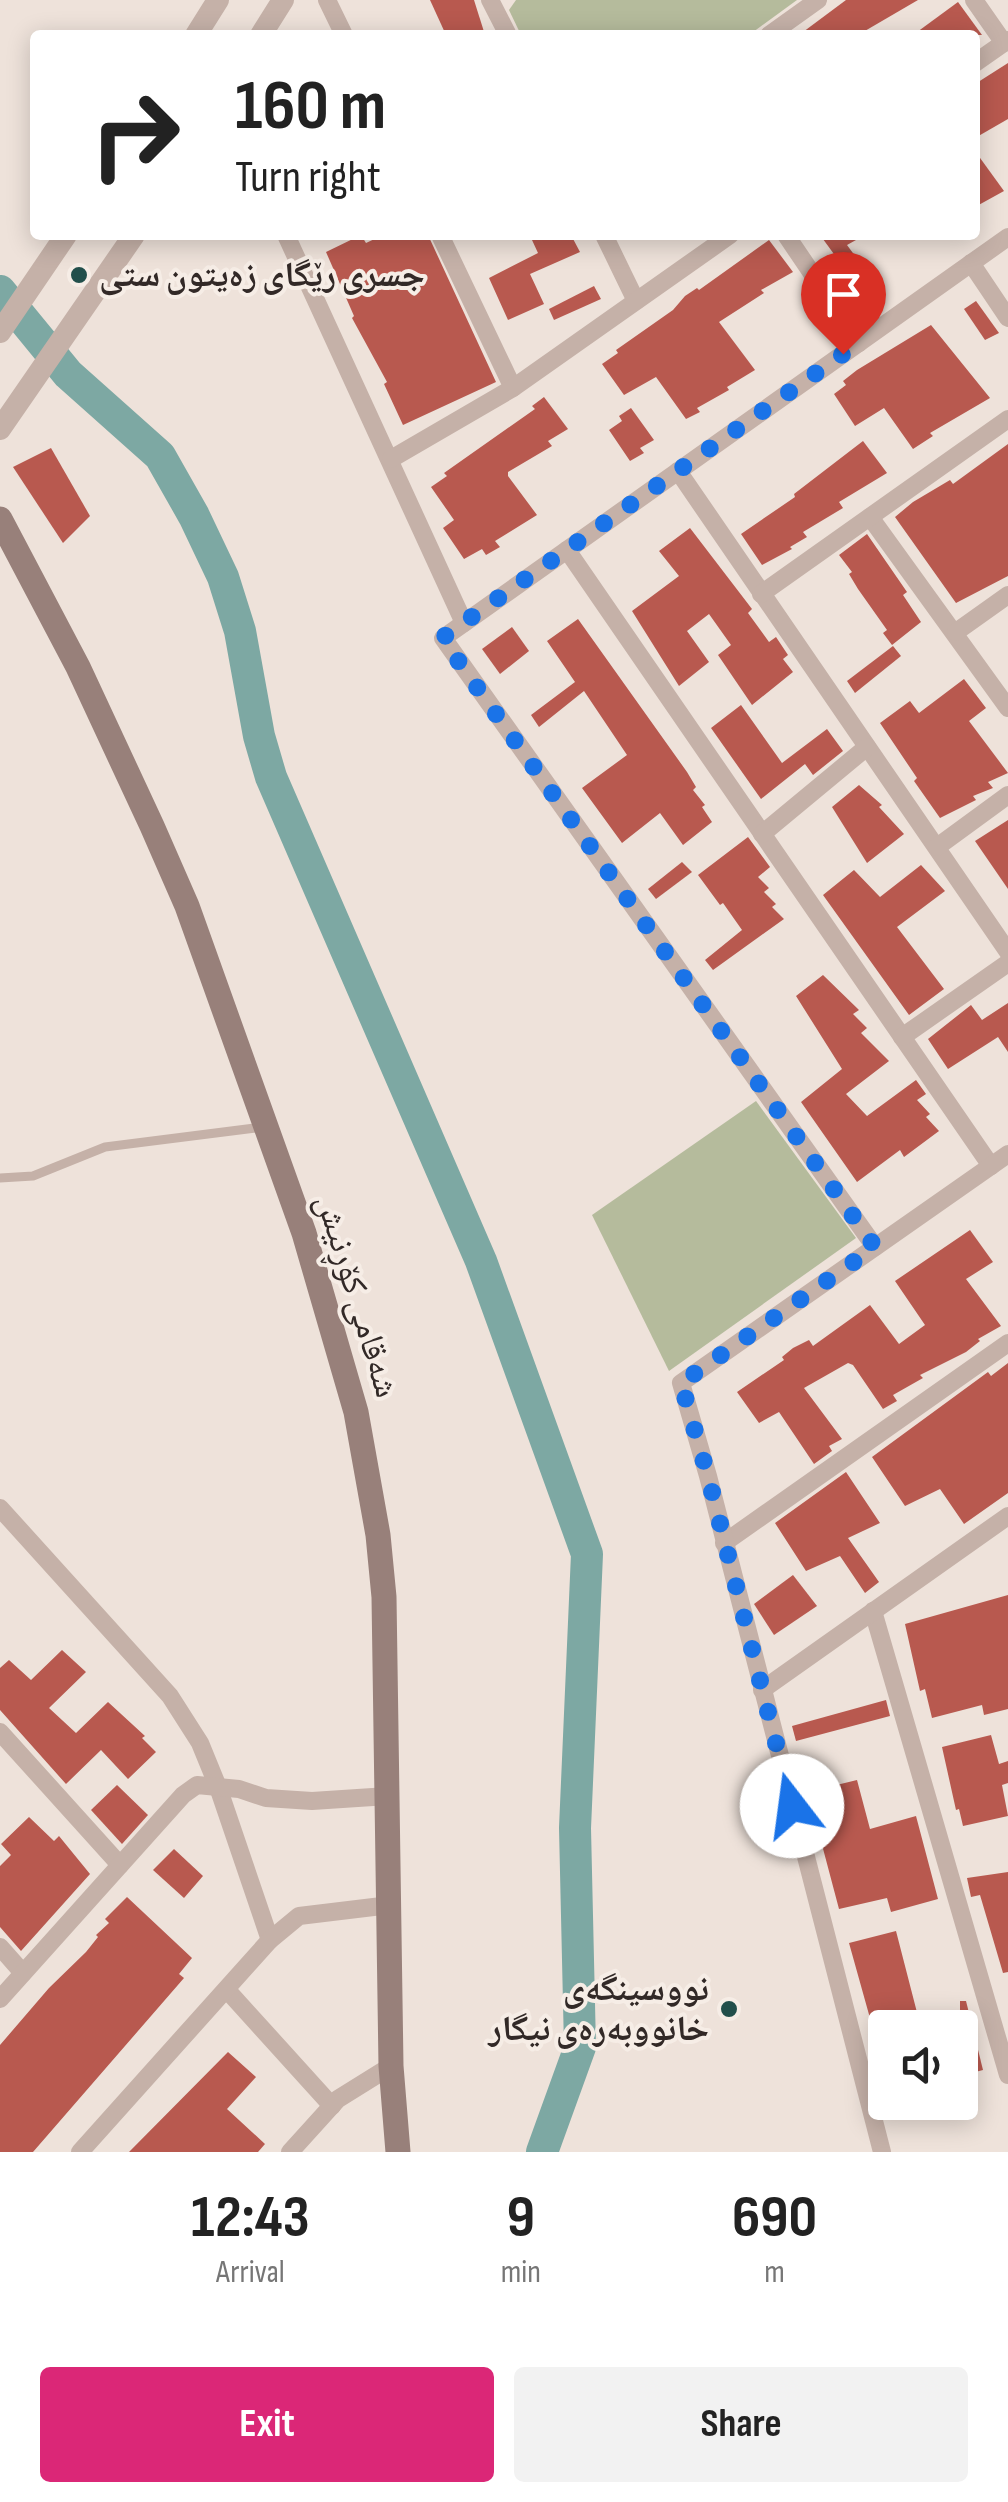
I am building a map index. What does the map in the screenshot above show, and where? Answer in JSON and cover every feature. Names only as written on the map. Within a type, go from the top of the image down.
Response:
[{"type":"main road","name":"شەقامی کۆڕنیش","points":[[0,519],[78,667],[187,906],[328,1307],[356,1412],[384,1597],[391,2066],[398,2152]]},
{"type":"street","points":[[199,30],[218,0]]},
{"type":"street","points":[[264,30],[283,0]]},
{"type":"street","points":[[327,0],[342,30]]},
{"type":"street","points":[[776,30],[818,0]]},
{"type":"street","points":[[974,0],[1006,41],[980,59]]},
{"type":"street","points":[[495,3],[506,30]]},
{"type":"street","points":[[875,1247],[442,638],[1008,237]]},
{"type":"street","points":[[0,332],[63,240]]},
{"type":"street","points":[[2,427],[131,240]]},
{"type":"street","points":[[288,240],[464,623]]},
{"type":"street","points":[[442,240],[513,388]]},
{"type":"street","points":[[606,240],[636,301]]},
{"type":"street","points":[[391,459],[513,388],[723,240]]},
{"type":"street","points":[[789,240],[858,343]]},
{"type":"street","points":[[971,263],[1008,318]]},
{"type":"street","points":[[761,594],[1008,419]]},
{"type":"street","points":[[678,471],[1008,952]]},
{"type":"street","points":[[870,517],[1008,708]]},
{"type":"street","points":[[567,550],[991,1166]]},
{"type":"street","points":[[956,632],[1008,595]]},
{"type":"street","points":[[762,834],[868,747]]},
{"type":"street","points":[[937,846],[1008,795]]},
{"type":"street","points":[[902,1037],[1008,964]]},
{"type":"street","points":[[882,2152],[681,1383],[1008,1154]]},
{"type":"street","points":[[724,1543],[1008,1342]]},
{"type":"street","points":[[0,1508],[170,1696],[200,1744],[218,1787],[270,1940]]},
{"type":"street","points":[[762,1690],[1007,1523]]},
{"type":"street","points":[[873,1612],[1002,2027],[1008,2075]]},
{"type":"street","points":[[0,1732],[120,1865]]},
{"type":"street","points":[[0,1999],[197,1785],[239,1789],[266,1798],[312,1801],[388,1796]]},
{"type":"street","points":[[80,2152],[270,1940],[299,1916],[390,1905]]},
{"type":"street","points":[[0,1947],[23,1973]]},
{"type":"street","points":[[227,1990],[332,2106]]},
{"type":"street","points":[[290,2152],[332,2106],[391,2066]]},
{"type":"lane","points":[[0,1178],[33,1176],[105,1147],[266,1127]]},
{"type":"green space","points":[[516,0],[797,0],[756,30],[519,30],[509,10]]},
{"type":"green space","points":[[756,1101],[856,1238],[669,1371],[592,1215]]},
{"type":"building","points":[[430,0],[474,0],[483,30],[444,30]]},
{"type":"building","points":[[846,0],[918,0],[867,30],[806,30]]},
{"type":"building","points":[[958,2],[978,30],[920,30]]},
{"type":"building","points":[[1008,63],[1008,119],[980,135],[980,81]]},
{"type":"building","points":[[980,158],[1004,191],[980,204]]},
{"type":"building","points":[[351,240],[430,240],[496,382],[403,425],[384,384],[387,382],[352,318],[326,252]]},
{"type":"building","points":[[532,240],[574,240],[580,252],[530,274],[544,304],[508,320],[489,278],[538,253]]},
{"type":"building","points":[[769,240],[793,272],[761,290],[764,293],[719,322],[755,370],[686,419],[656,377],[624,395],[602,364],[673,310],[685,296]]},
{"type":"building","points":[[824,240],[856,240],[847,245],[875,283],[861,291]]},
{"type":"building","points":[[594,286],[601,299],[554,320],[549,309]]},
{"type":"building","points":[[976,301],[999,333],[985,340],[964,309]]},
{"type":"building","points":[[931,325],[990,398],[930,433],[933,436],[913,449],[884,408],[855,426],[834,394],[846,385],[843,381]]},
{"type":"building","points":[[544,397],[568,429],[548,441],[552,446],[508,472],[537,515],[495,541],[500,547],[486,555],[482,549],[464,559],[443,528],[454,520],[431,487],[447,476],[444,473],[535,409],[532,406]]},
{"type":"building","points":[[631,408],[654,440],[640,448],[644,453],[630,461],[609,430]]},
{"type":"building","points":[[863,441],[887,473],[839,502],[843,508],[803,532],[807,537],[792,549],[762,565],[741,534],[795,497]]},
{"type":"building","points":[[1008,444],[1008,576],[956,603],[895,517],[950,480],[953,484]]},
{"type":"building","points":[[51,448],[90,516],[63,543],[13,467]]},
{"type":"building","points":[[690,528],[752,609],[748,613],[769,642],[776,637],[788,655],[783,659],[793,672],[752,705],[718,655],[731,645],[709,614],[687,631],[709,662],[679,686],[632,611],[679,576],[659,551]]},
{"type":"building","points":[[867,534],[907,592],[903,595],[921,622],[892,645],[883,633],[887,630],[839,555]]},
{"type":"building","points":[[578,619],[687,772],[696,787],[693,790],[705,805],[702,807],[712,822],[683,845],[660,813],[622,843],[582,788],[627,755],[584,691],[539,727],[531,715],[575,682],[547,641]]},
{"type":"building","points":[[512,627],[529,651],[500,674],[482,649]]},
{"type":"building","points":[[893,646],[901,656],[855,693],[847,681]]},
{"type":"building","points":[[964,679],[986,708],[969,721],[1008,773],[988,782],[993,788],[973,796],[976,800],[940,818],[880,723],[910,701],[919,713]]},
{"type":"building","points":[[741,705],[782,763],[827,729],[843,751],[813,775],[805,764],[761,799],[711,728]]},
{"type":"building","points":[[859,785],[882,805],[879,807],[904,834],[867,863],[832,807]]},
{"type":"building","points":[[1008,820],[1008,889],[975,841]]},
{"type":"building","points":[[748,837],[770,867],[758,877],[769,888],[764,892],[776,904],[772,907],[784,919],[713,970],[705,960],[742,930],[698,875]]},
{"type":"building","points":[[682,862],[692,872],[656,899],[648,889]]},
{"type":"building","points":[[921,865],[945,891],[897,927],[944,989],[909,1015],[823,895],[854,870],[880,897]]},
{"type":"building","points":[[823,975],[859,1010],[853,1014],[867,1028],[861,1033],[889,1061],[846,1094],[867,1116],[916,1080],[926,1094],[917,1100],[939,1131],[904,1157],[900,1150],[857,1182],[801,1102],[842,1069],[796,996]]},
{"type":"building","points":[[1008,1003],[1008,1052],[998,1037],[948,1069],[928,1039],[971,1005],[982,1020]]},
{"type":"building","points":[[970,1230],[993,1262],[966,1279],[1001,1326],[978,1339],[966,1352],[920,1375],[923,1378],[893,1395],[897,1401],[883,1409],[848,1363],[804,1388],[842,1439],[829,1446],[832,1451],[814,1464],[779,1412],[759,1423],[737,1392],[784,1360],[782,1357],[793,1348],[809,1340],[813,1346],[870,1305],[899,1344],[925,1325],[895,1281]]},
{"type":"building","points":[[1008,1363],[1008,1493],[964,1524],[940,1489],[905,1506],[872,1457],[988,1372],[991,1376]]},
{"type":"building","points":[[846,1472],[880,1523],[848,1538],[879,1582],[865,1593],[840,1556],[806,1571],[775,1523]]},
{"type":"building","points":[[793,1575],[817,1606],[774,1635],[754,1604]]},
{"type":"building","points":[[1008,1595],[1008,1709],[984,1715],[982,1705],[932,1718],[925,1689],[920,1691],[905,1624]]},
{"type":"building","points":[[62,1650],[86,1672],[49,1708],[76,1733],[108,1702],[145,1736],[142,1738],[156,1752],[128,1779],[101,1750],[66,1784],[0,1710],[0,1668],[9,1660],[31,1680]]},
{"type":"building","points":[[886,1700],[890,1716],[796,1741],[792,1726]]},
{"type":"building","points":[[991,1735],[999,1764],[1008,1761],[1008,1783],[1002,1785],[1008,1816],[963,1826],[942,1747]]},
{"type":"building","points":[[857,1780],[870,1829],[916,1816],[938,1899],[891,1912],[887,1898],[839,1909],[808,1792]]},
{"type":"building","points":[[117,1785],[148,1815],[122,1844],[91,1810]]},
{"type":"building","points":[[29,1817],[54,1841],[59,1836],[90,1874],[21,1951],[0,1927],[0,1866],[11,1855],[1,1844]]},
{"type":"building","points":[[174,1849],[203,1876],[184,1898],[153,1870]]},
{"type":"building","points":[[1008,1872],[1008,1972],[1003,1973],[980,1895],[971,1897],[967,1878]]},
{"type":"building","points":[[127,1897],[192,1958],[179,1974],[184,1978],[33,2152],[0,2152],[0,2045],[86,1952],[109,1923],[105,1919]]},
{"type":"building","points":[[896,1931],[916,2010],[868,2011],[849,1943]]},
{"type":"building","points":[[960,2001],[966,2001],[968,2010],[960,2010]]},
{"type":"building","points":[[228,2052],[256,2077],[227,2109],[265,2144],[258,2152],[129,2152]]},
{"type":"waterway","points":[[0,291],[68,374],[160,456],[223,577],[240,631],[259,736],[271,777],[481,1261],[587,1554],[575,1828],[580,2047],[542,2152]]},
{"type":"place","name":"جسری رێگای زەیتون ستی","points":[[79,275]]},
{"type":"place","name":"نووسینگەی خانووبەرەی نیگار","points":[[729,2009]]},
{"type":"route","points":[[792,1806],[681,1383],[875,1247],[442,638],[843,354]]}]
